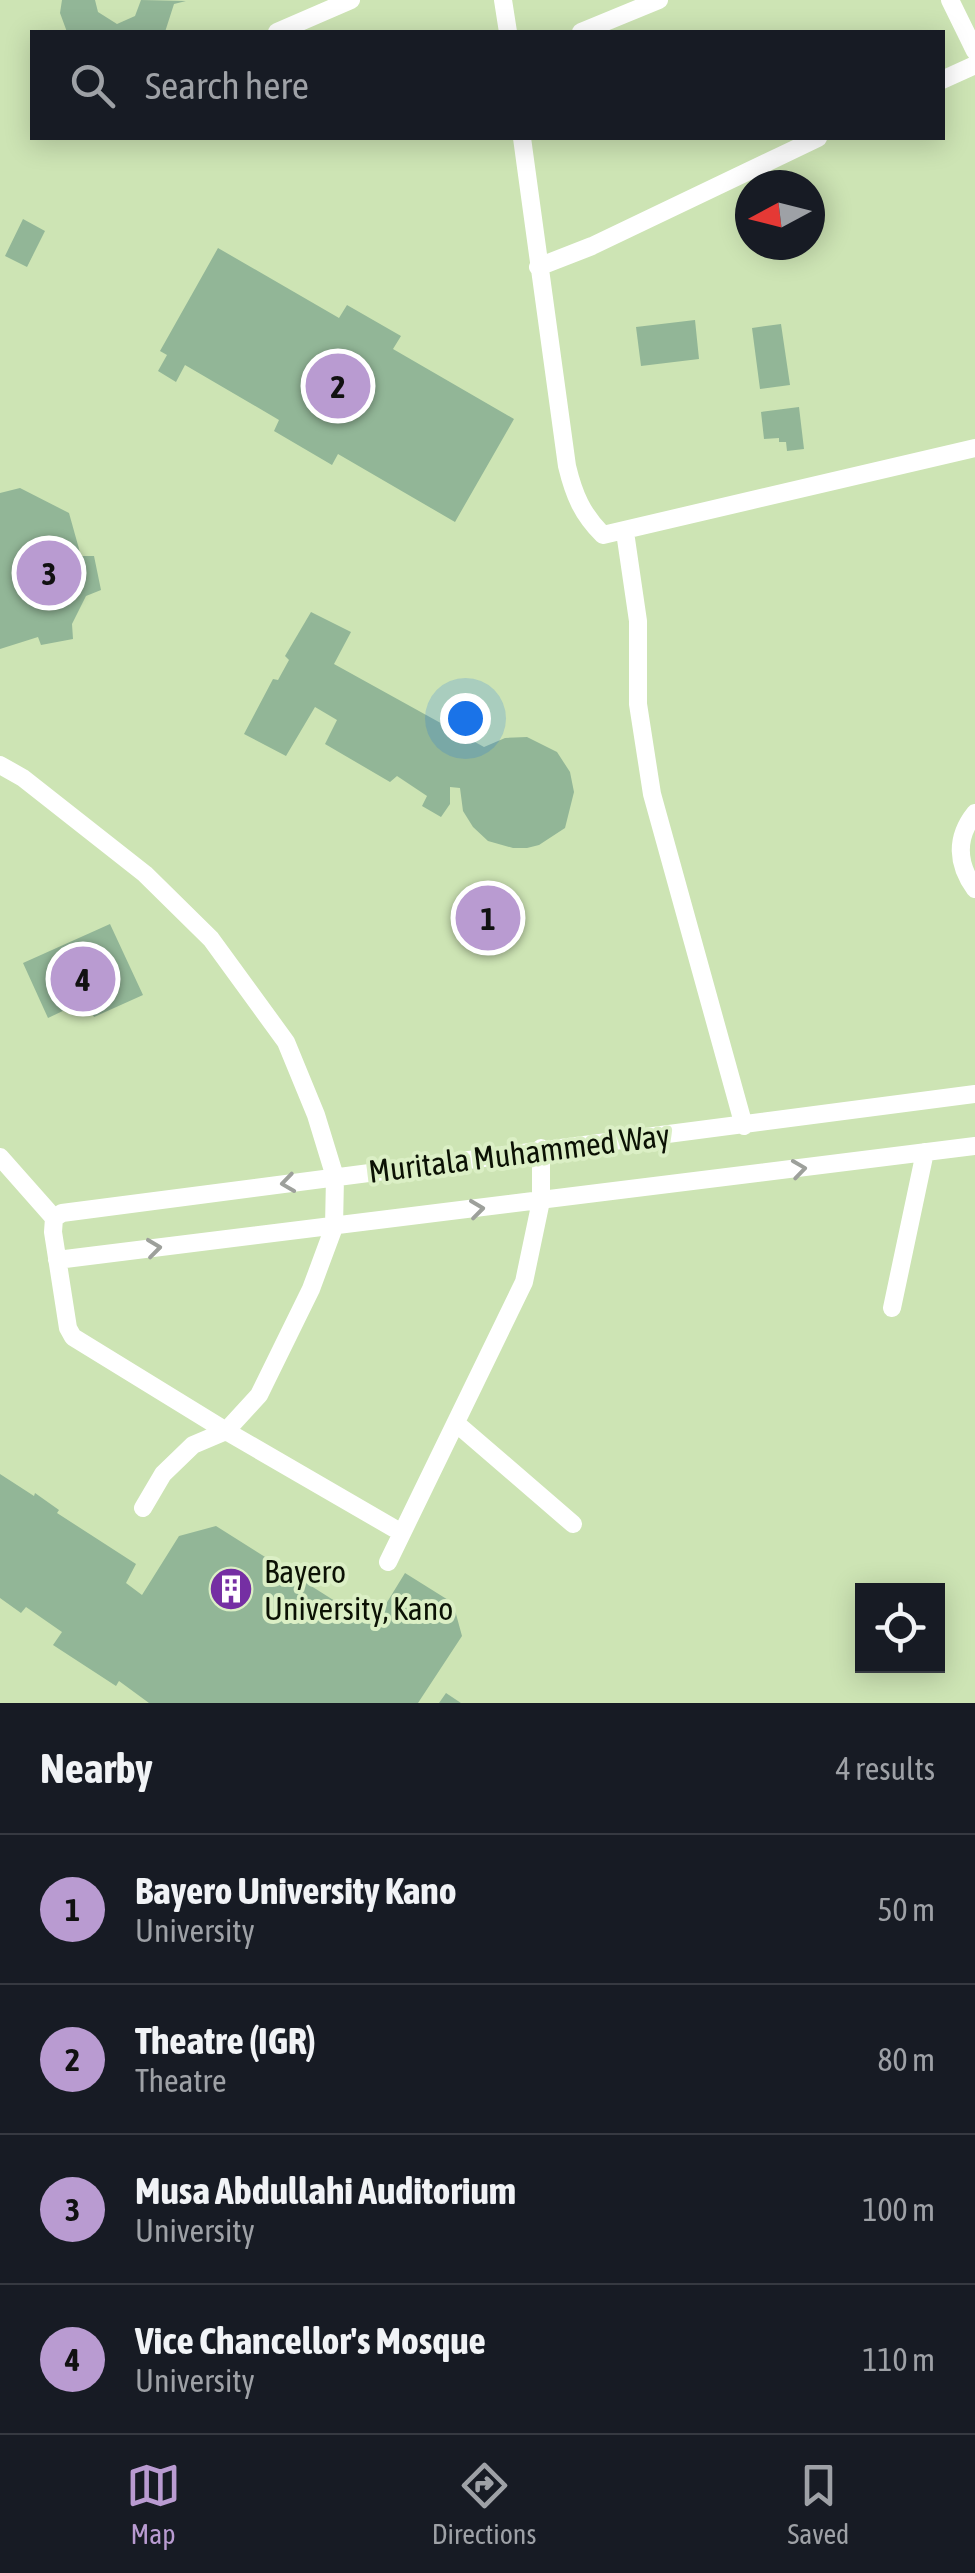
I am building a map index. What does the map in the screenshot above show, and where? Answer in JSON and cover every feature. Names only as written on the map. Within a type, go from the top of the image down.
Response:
[{"type":"lane","points":[[281,30],[351,0]]},
{"type":"lane","points":[[503,0],[508,30]]},
{"type":"lane","points":[[586,30],[659,0]]},
{"type":"lane","points":[[950,0],[975,50]]},
{"type":"lane","points":[[945,79],[975,65]]},
{"type":"lane","points":[[522,140],[574,496],[602,536],[975,448]]},
{"type":"lane","points":[[538,266],[592,246],[814,140]]},
{"type":"lane","points":[[625,532],[638,621],[638,704],[652,794],[744,1126]]},
{"type":"lane","points":[[0,765],[23,778],[145,874],[211,939],[286,1042],[316,1114],[335,1177],[334,1227],[311,1289],[259,1394],[226,1431],[193,1445],[163,1474],[143,1508]]},
{"type":"lane","points":[[975,813],[961,840],[960,857],[964,874],[975,889]]},
{"type":"lane","name":"Muritala Muhammed Way","points":[[58,1216],[541,1148],[744,1126],[975,1094]]},
{"type":"lane","points":[[58,1260],[975,1146]]},
{"type":"lane","points":[[388,1562],[524,1282],[541,1201],[541,1148]]},
{"type":"lane","points":[[892,1308],[925,1152]]},
{"type":"lane","points":[[0,1157],[58,1216],[52,1224],[72,1337],[402,1533]]},
{"type":"lane","points":[[457,1424],[573,1524]]},
{"type":"shaded area","points":[[0,0],[975,0],[975,1703],[0,1703]]},
{"type":"building","points":[[62,0],[95,0],[98,12],[117,24],[135,16],[141,0],[186,1],[174,4],[166,30],[66,30],[60,13]]},
{"type":"building","points":[[23,219],[45,231],[27,267],[5,256]]},
{"type":"building","points":[[218,248],[339,318],[347,305],[401,336],[393,349],[514,419],[455,522],[338,454],[332,465],[274,431],[279,420],[185,365],[176,382],[158,371],[167,355],[160,351]],"holes":[[[345,350],[365,363],[353,384],[332,372]],[[321,387],[343,400],[332,420],[310,408]]]},
{"type":"building","points":[[695,320],[699,359],[641,366],[636,327]]},
{"type":"building","points":[[781,324],[790,385],[760,389],[752,328]]},
{"type":"building","points":[[799,407],[804,449],[787,451],[786,442],[779,442],[779,438],[764,439],[761,412]]},
{"type":"building","points":[[20,488],[69,513],[81,556],[94,556],[101,590],[86,596],[72,624],[73,639],[41,645],[38,637],[0,649],[0,493]]},
{"type":"building","points":[[311,612],[351,632],[334,664],[484,747],[505,738],[527,737],[557,752],[570,772],[574,792],[565,828],[527,848],[488,841],[463,811],[460,788],[450,787],[450,804],[441,817],[422,806],[427,796],[397,776],[390,782],[325,744],[337,720],[315,707],[286,756],[244,734],[273,679],[278,680],[289,660],[285,656]]},
{"type":"building","points":[[110,924],[143,995],[94,1017],[86,1000],[48,1018],[23,963]]},
{"type":"building","name":"Bayero University, Kano","points":[[0,1474],[34,1496],[35,1493],[59,1510],[57,1513],[136,1564],[126,1583],[142,1595],[179,1536],[216,1526],[373,1625],[405,1573],[453,1603],[462,1636],[418,1703],[149,1703],[119,1681],[116,1686],[53,1645],[62,1632],[26,1607],[21,1613],[0,1598]]},
{"type":"building","name":"Bayero University, Kano","points":[[446,1693],[461,1703],[439,1703]]},
{"type":"place","name":"Theatre (IGR)","points":[[338,386]]},
{"type":"place","name":"Musa Abdullahi Auditorium","points":[[49,573]]},
{"type":"place","name":"Bayero University Kano","points":[[488,918]]},
{"type":"place","name":"Vice Chancellor's Mosque","points":[[83,979]]},
{"type":"place","name":"Bayero University, Kano","points":[[231,1589]]}]
